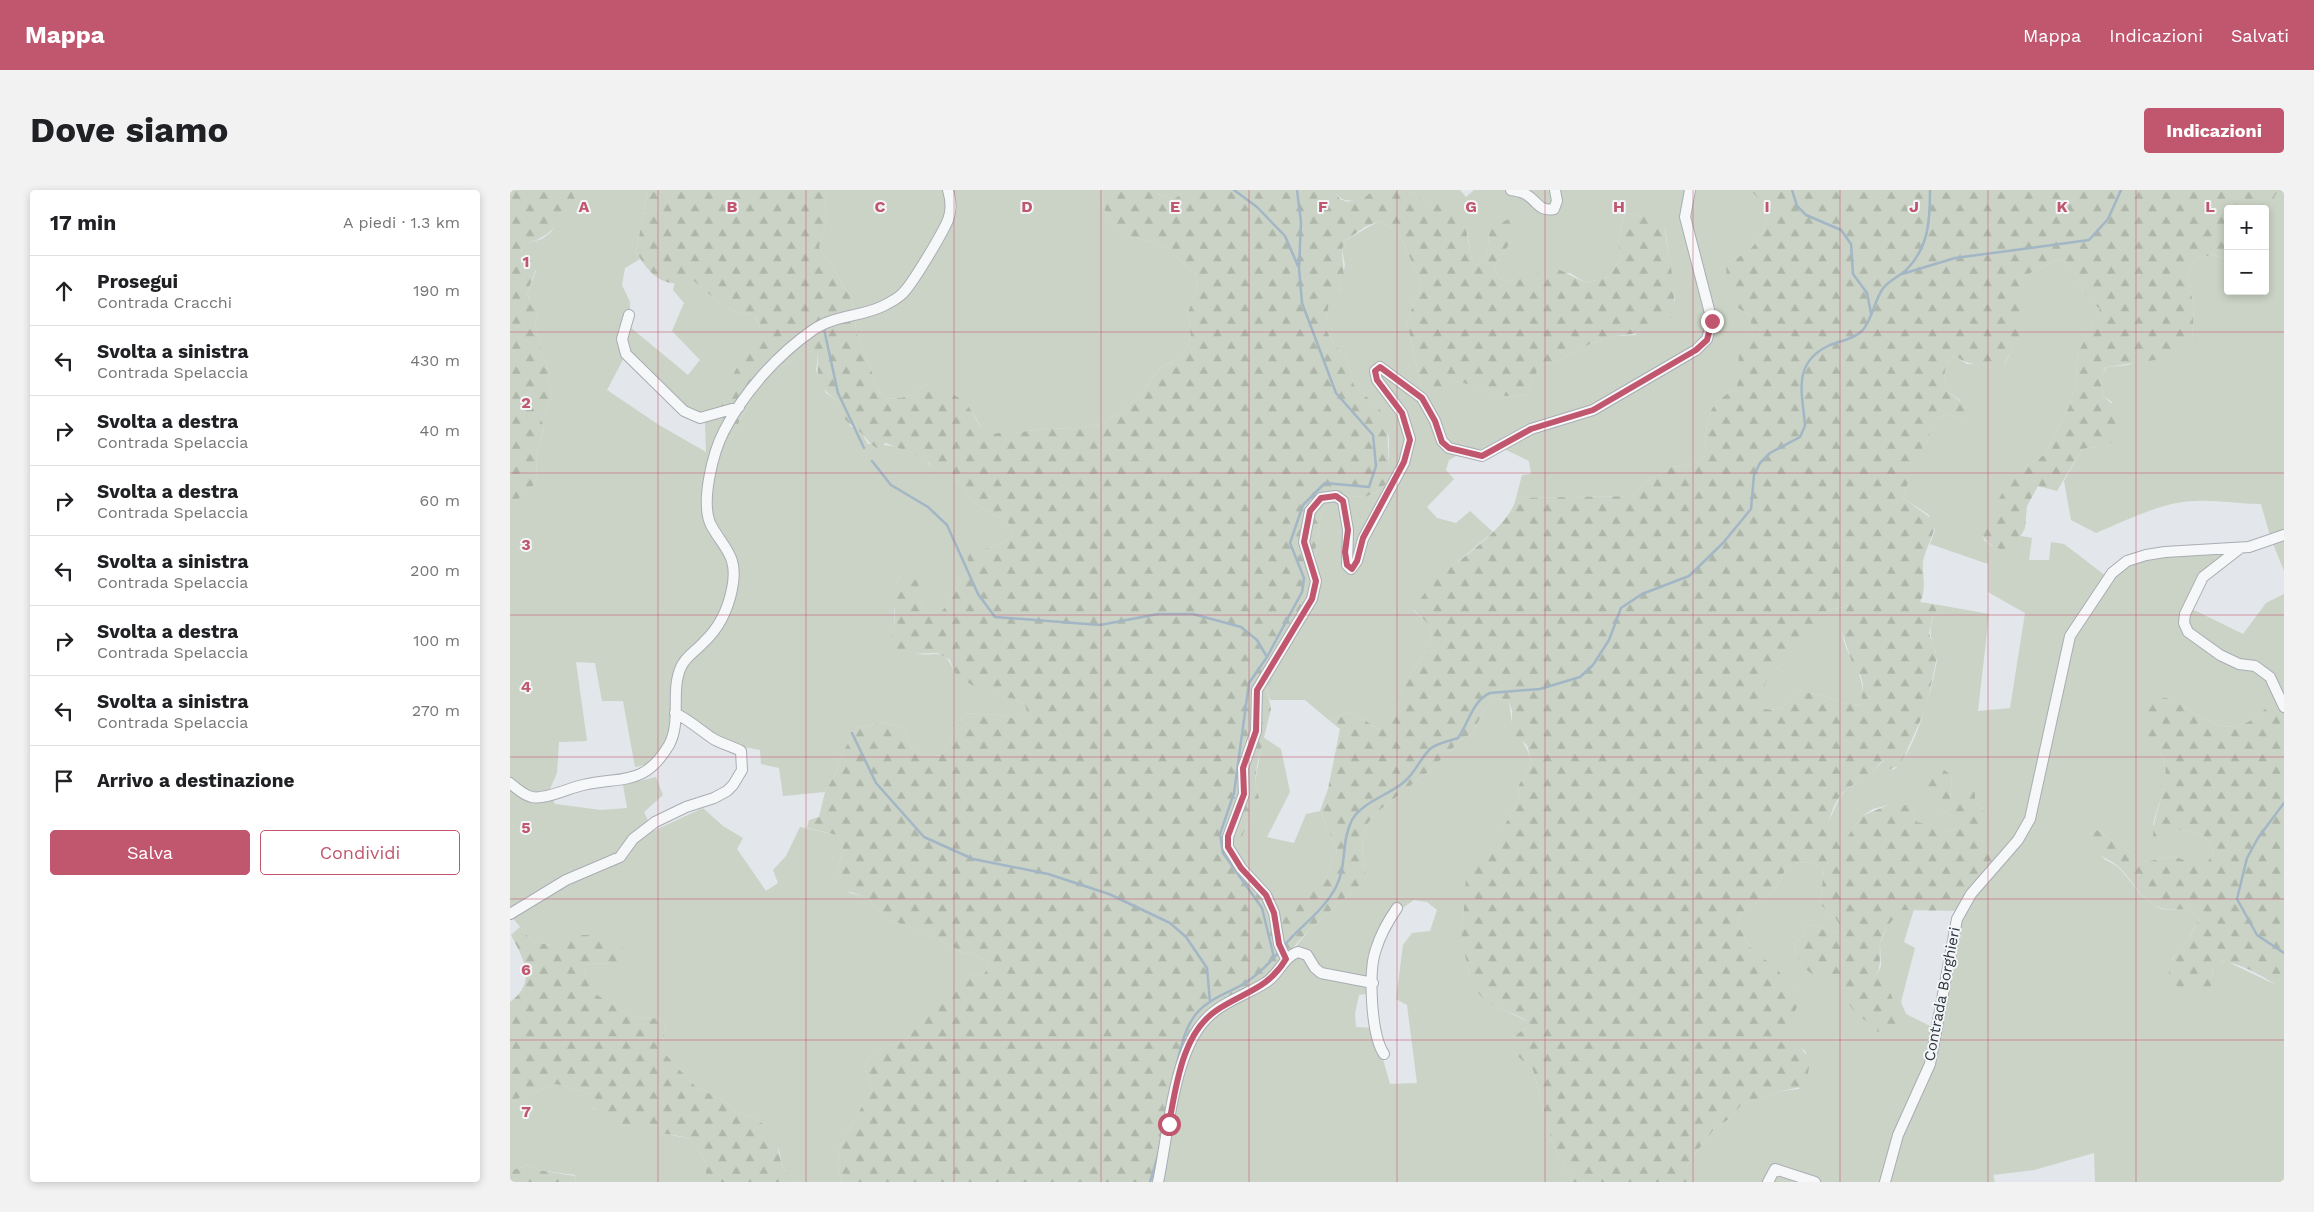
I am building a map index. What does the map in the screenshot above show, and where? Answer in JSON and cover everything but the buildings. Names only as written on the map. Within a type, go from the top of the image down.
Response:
[{"type":"street","points":[[510,783],[522,793],[536,798],[584,785],[623,781],[649,770],[669,744],[674,731],[677,681],[680,669],[686,658],[704,642],[721,622],[733,588],[733,559],[711,524],[707,501],[717,448],[723,432],[739,407],[775,363],[814,329],[835,319],[882,307],[902,294],[949,219],[952,202],[948,190]]},
{"type":"street","points":[[1511,190],[1527,195],[1541,208],[1548,210],[1554,209],[1557,201],[1555,190]]},
{"type":"street","points":[[1158,1182],[1176,1082],[1193,1036],[1216,1010],[1277,974],[1283,952],[1274,913],[1266,895],[1241,868],[1228,847],[1228,836],[1244,794],[1243,768],[1256,731],[1257,690],[1312,599],[1316,581],[1304,542],[1310,511],[1321,498],[1336,496],[1343,501],[1348,530],[1345,552],[1347,565],[1352,569],[1357,561],[1363,538],[1404,462],[1410,440],[1402,413],[1377,380],[1375,371],[1380,367],[1422,398],[1435,421],[1442,442],[1449,448],[1482,456],[1531,429],[1593,410],[1696,350],[1707,340],[1712,321],[1685,217],[1690,190]]},
{"type":"street","points":[[629,315],[622,339],[626,354],[684,411],[700,418],[739,407]]},
{"type":"street","points":[[2213,568],[2221,549],[2248,547],[2284,535]]},
{"type":"street","points":[[2240,548],[2203,577],[2185,614],[2184,623],[2188,632],[2220,655],[2239,664],[2255,666],[2270,677],[2284,707]]},
{"type":"street","name":"Contrada Borghieri","points":[[1885,1182],[1898,1135],[1930,1064],[1957,919],[1970,894],[2018,840],[2030,819],[2070,636],[2112,572],[2127,561],[2165,552],[2221,549]]},
{"type":"street","points":[[510,914],[566,880],[620,857],[633,839],[655,822],[686,807],[714,798],[734,786],[742,770],[741,752],[730,745],[713,739],[688,719],[675,713]]},
{"type":"street","points":[[1384,1054],[1378,1046],[1373,1016],[1372,965],[1375,950],[1384,927],[1397,908]]},
{"type":"street","points":[[1283,952],[1303,952],[1321,973],[1373,983]]},
{"type":"street","points":[[1768,1182],[1775,1169],[1815,1182]]},
{"type":"green space","points":[[510,190],[571,190],[578,206],[571,215],[563,215],[547,234],[537,240],[524,244],[521,251],[537,266],[527,294],[530,300],[537,305],[538,313],[535,324],[543,359],[547,363],[551,398],[541,419],[544,427],[536,456],[537,477],[533,486],[510,506]]},
{"type":"green space","points":[[571,190],[648,190],[636,252],[640,259],[625,268],[622,285],[630,302],[630,327],[688,375],[700,360],[672,331],[684,303],[673,290],[675,282],[694,281],[721,304],[737,312],[754,315],[760,326],[720,400],[729,441],[765,375],[809,351],[818,353],[816,370],[826,393],[841,403],[850,426],[861,432],[868,444],[892,446],[917,454],[929,464],[934,479],[953,479],[962,483],[969,497],[987,511],[1008,522],[1013,536],[995,546],[985,549],[974,549],[969,568],[942,611],[925,612],[900,577],[895,586],[894,627],[889,644],[915,653],[942,655],[955,673],[993,691],[1000,697],[1015,699],[1025,704],[1027,713],[1018,719],[998,715],[966,713],[940,755],[924,757],[911,748],[904,729],[883,722],[857,728],[840,757],[837,771],[825,792],[783,796],[779,768],[761,764],[760,750],[710,740],[674,716],[664,761],[635,767],[623,701],[602,701],[595,663],[576,662],[587,741],[559,742],[557,773],[549,791],[555,804],[601,810],[627,808],[623,785],[656,777],[663,795],[644,812],[653,831],[703,808],[723,826],[743,838],[737,849],[766,891],[778,883],[773,870],[786,856],[800,827],[837,835],[843,845],[837,876],[850,893],[863,896],[891,920],[937,938],[962,952],[973,954],[990,964],[984,974],[970,975],[906,1039],[874,1051],[865,1065],[871,1090],[839,1148],[838,1167],[842,1182],[795,1182],[782,1166],[779,1150],[762,1123],[736,1111],[726,1102],[695,1086],[665,1054],[662,1047],[666,1026],[657,1018],[642,1019],[630,1016],[593,993],[583,972],[589,963],[611,964],[551,945],[533,942],[510,915],[510,506],[533,486],[537,477],[536,456],[544,428],[541,419],[551,398],[547,363],[543,359],[535,324],[538,313],[527,294],[536,271],[521,252],[524,244],[542,239],[551,232],[563,214],[578,206]],"holes":[[[627,352],[638,368],[705,422],[706,452],[659,425],[607,390]]]},
{"type":"green space","points":[[648,190],[827,190],[824,209],[827,216],[819,247],[851,297],[857,335],[872,372],[875,385],[883,398],[906,397],[925,384],[939,388],[964,402],[973,413],[981,428],[989,435],[1051,428],[1072,429],[1100,424],[1119,413],[1139,396],[1160,368],[1173,362],[1188,346],[1191,337],[1188,312],[1198,287],[1195,273],[1169,250],[1152,241],[1130,237],[1112,221],[1104,208],[1102,190],[1153,190],[1161,196],[1174,199],[1187,190],[1333,190],[1340,199],[1348,202],[1366,196],[1374,190],[1407,190],[1428,203],[1447,203],[1457,208],[1464,217],[1471,256],[1476,266],[1486,256],[1489,231],[1508,219],[1518,225],[1512,240],[1494,267],[1499,278],[1508,282],[1558,269],[1586,283],[1607,277],[1622,257],[1618,243],[1625,212],[1654,219],[1665,227],[1674,293],[1673,316],[1649,332],[1616,336],[1592,343],[1559,360],[1540,366],[1532,381],[1529,394],[1518,396],[1498,395],[1452,381],[1444,394],[1429,396],[1421,388],[1407,320],[1420,290],[1419,278],[1398,231],[1379,221],[1365,227],[1346,240],[1342,249],[1344,278],[1336,296],[1329,304],[1326,330],[1334,344],[1345,355],[1354,385],[1378,407],[1387,420],[1389,470],[1387,483],[1376,492],[1365,497],[1350,496],[1337,491],[1325,495],[1315,551],[1320,586],[1312,607],[1267,689],[1271,709],[1257,765],[1255,783],[1259,797],[1235,853],[1240,869],[1260,880],[1284,913],[1291,912],[1326,877],[1337,850],[1320,811],[1328,789],[1340,729],[1330,721],[1347,712],[1356,715],[1379,729],[1392,720],[1404,685],[1430,644],[1431,627],[1413,609],[1434,582],[1494,531],[1512,509],[1516,498],[1634,496],[1642,485],[1672,467],[1691,465],[1705,456],[1707,424],[1712,408],[1718,401],[1737,388],[1739,354],[1753,330],[1749,315],[1735,306],[1727,286],[1726,263],[1748,251],[1756,243],[1767,221],[1757,197],[1744,190],[2278,190],[2269,207],[2269,205],[2224,205],[2224,258],[2214,255],[2201,257],[2190,266],[2187,277],[2194,306],[2192,341],[2188,346],[2155,360],[2106,367],[2101,379],[2103,396],[2118,409],[2122,421],[2111,443],[2082,449],[2057,491],[2038,486],[2027,506],[2025,528],[2019,539],[2006,551],[1988,542],[1981,531],[2004,490],[2026,466],[2044,455],[2052,441],[2069,407],[2075,388],[2078,353],[2100,309],[2084,293],[2070,266],[2058,259],[2021,278],[2019,293],[2023,308],[2022,328],[2004,365],[1978,365],[1954,356],[1947,364],[1945,376],[1947,391],[1969,408],[1972,415],[1965,419],[1946,414],[1935,421],[1926,444],[1917,455],[1903,498],[1935,521],[1923,562],[1924,587],[1920,602],[1939,605],[1932,619],[1929,633],[1937,657],[1926,708],[1899,766],[1887,770],[1884,760],[1867,777],[1847,789],[1833,809],[1829,820],[1828,832],[1837,838],[1848,836],[1862,816],[1888,805],[1907,805],[1913,811],[1917,822],[1951,831],[1955,829],[1955,819],[1933,804],[1925,790],[1929,774],[1939,766],[1952,776],[1950,801],[1960,800],[1966,787],[1975,789],[1975,801],[1986,812],[1990,822],[1984,831],[1982,843],[1988,847],[1990,853],[2000,863],[1962,911],[1901,910],[1885,930],[1880,944],[1880,964],[1876,976],[1891,994],[1900,1023],[1890,1031],[1878,1032],[1872,1025],[1856,1014],[1835,987],[1808,971],[1799,961],[1794,944],[1804,934],[1808,924],[1846,935],[1836,919],[1820,904],[1824,868],[1806,862],[1787,867],[1775,889],[1740,915],[1737,924],[1754,953],[1775,966],[1791,987],[1801,991],[1800,1000],[1785,1033],[1798,1043],[1810,1061],[1806,1086],[1781,1091],[1742,1104],[1729,1119],[1715,1128],[1694,1155],[1687,1166],[1687,1182],[1573,1182],[1553,1145],[1533,1070],[1513,1052],[1513,1037],[1527,1027],[1527,1021],[1488,1002],[1481,996],[1471,979],[1460,926],[1463,923],[1466,878],[1508,820],[1518,801],[1519,785],[1532,762],[1527,745],[1515,736],[1512,724],[1512,710],[1508,700],[1494,699],[1483,712],[1473,732],[1460,741],[1428,772],[1377,812],[1368,823],[1362,835],[1363,859],[1366,871],[1361,884],[1310,929],[1266,977],[1188,1039],[1157,1182],[842,1182],[838,1167],[839,1148],[871,1090],[865,1065],[874,1051],[906,1039],[911,1032],[923,1023],[952,982],[970,975],[984,974],[990,964],[973,954],[962,952],[937,938],[891,920],[863,896],[838,888],[837,876],[843,845],[837,835],[807,828],[809,820],[819,817],[825,792],[837,771],[840,757],[857,728],[883,722],[904,729],[911,748],[924,757],[940,755],[966,713],[998,715],[1018,719],[1027,713],[1025,704],[1015,699],[1000,697],[993,691],[972,685],[962,679],[955,673],[950,660],[938,653],[903,654],[888,644],[894,627],[895,609],[888,599],[900,577],[919,580],[918,600],[925,612],[942,611],[969,568],[967,554],[974,549],[985,549],[995,546],[1013,536],[1008,522],[987,511],[969,497],[962,483],[953,479],[934,479],[930,464],[918,456],[886,443],[877,448],[871,444],[862,433],[846,420],[841,403],[822,387],[818,377],[818,353],[809,351],[765,375],[729,441],[721,441],[717,426],[720,399],[760,325],[754,315],[737,312],[721,304],[694,281],[683,283],[666,282],[647,268],[636,252]],"holes":[[[1849,605],[1841,619],[1841,629],[1854,668],[1861,676],[1863,685],[1861,705],[1843,703],[1828,697],[1801,691],[1777,709],[1764,709],[1763,697],[1767,679],[1801,646],[1821,613]]]},
{"type":"green space","points":[[827,190],[1102,190],[1104,208],[1112,221],[1130,237],[1152,241],[1169,250],[1195,273],[1198,287],[1188,312],[1191,337],[1188,346],[1173,362],[1160,368],[1139,396],[1119,413],[1100,424],[1072,429],[1051,428],[998,433],[989,436],[966,405],[956,397],[925,384],[906,397],[883,398],[875,385],[872,372],[857,335],[851,297],[819,247],[827,216],[824,209]]},
{"type":"green space","points":[[1153,190],[1187,190],[1174,199],[1161,196]]},
{"type":"green space","points":[[1333,190],[1374,190],[1358,199],[1347,200],[1342,199]]},
{"type":"green space","points":[[1407,190],[1460,190],[1466,197],[1474,190],[1748,190],[1760,199],[1767,221],[1756,243],[1742,255],[1726,263],[1735,306],[1749,315],[1753,330],[1740,354],[1737,388],[1718,401],[1712,408],[1707,424],[1705,456],[1691,465],[1672,467],[1642,485],[1634,496],[1516,498],[1522,475],[1531,474],[1529,461],[1500,447],[1466,451],[1449,460],[1446,470],[1454,479],[1427,507],[1437,518],[1456,523],[1470,511],[1493,532],[1436,580],[1413,610],[1431,627],[1430,644],[1404,685],[1392,721],[1379,729],[1356,715],[1347,712],[1330,721],[1305,700],[1270,700],[1267,689],[1320,586],[1315,551],[1325,495],[1337,491],[1350,496],[1365,497],[1376,492],[1386,483],[1389,470],[1389,437],[1378,407],[1354,385],[1345,355],[1334,344],[1326,330],[1329,304],[1340,288],[1345,265],[1342,249],[1346,240],[1379,221],[1398,231],[1419,278],[1420,290],[1407,320],[1421,388],[1429,396],[1452,381],[1499,395],[1518,396],[1529,394],[1532,381],[1540,366],[1559,360],[1592,343],[1616,336],[1635,335],[1675,301],[1665,227],[1641,216],[1625,212],[1618,243],[1622,257],[1607,277],[1586,283],[1570,273],[1537,274],[1508,282],[1499,278],[1494,267],[1512,240],[1489,231],[1486,256],[1476,266],[1471,256],[1467,231],[1437,203],[1428,203]]},
{"type":"green space","points":[[2278,190],[2284,190],[2284,571],[2271,539],[2261,504],[2195,501],[2171,504],[2145,512],[2096,533],[2071,520],[2064,481],[2082,449],[2098,447],[2112,402],[2103,396],[2101,378],[2107,367],[2128,365],[2192,341],[2194,306],[2187,277],[2190,266],[2201,257],[2214,255],[2224,259],[2224,295],[2269,295],[2269,206]]},
{"type":"green space","points":[[2058,259],[2070,266],[2084,293],[2100,309],[2078,353],[2075,388],[2069,407],[2052,441],[2044,455],[2026,466],[2005,490],[1982,531],[1984,540],[1992,546],[2019,539],[2021,536],[2032,538],[2029,560],[2049,560],[2051,542],[2064,544],[2110,579],[2140,556],[2214,550],[2223,557],[2186,606],[2243,634],[2266,603],[2284,594],[2284,689],[2263,711],[2249,721],[2237,726],[2225,726],[2203,718],[2167,698],[2158,750],[2166,767],[2166,777],[2153,825],[2173,834],[2178,830],[2197,833],[2205,837],[2214,853],[2205,865],[2194,865],[2173,856],[2145,862],[2097,830],[2088,835],[2103,858],[2116,865],[2151,903],[2168,910],[2187,910],[2200,917],[2189,938],[2172,959],[2213,979],[2212,966],[2218,961],[2228,962],[2278,986],[2284,992],[2284,1182],[2095,1182],[2094,1153],[2034,1170],[1993,1175],[1995,1182],[1687,1182],[1687,1166],[1694,1155],[1715,1128],[1729,1119],[1742,1104],[1781,1091],[1799,1089],[1806,1052],[1785,1033],[1801,991],[1791,987],[1783,979],[1780,972],[1754,953],[1737,924],[1740,915],[1775,889],[1787,867],[1806,862],[1824,868],[1820,904],[1836,919],[1846,935],[1808,924],[1804,934],[1794,944],[1799,961],[1808,971],[1840,991],[1860,1015],[1871,1023],[1876,976],[1881,966],[1880,943],[1888,925],[1900,910],[1914,909],[1904,942],[1915,948],[1901,1002],[1906,1014],[1936,1029],[1962,911],[1990,853],[1982,843],[1986,812],[1975,801],[1950,801],[1952,776],[1933,804],[1955,819],[1955,829],[1951,831],[1921,824],[1917,822],[1913,811],[1888,805],[1873,809],[1862,816],[1848,836],[1837,838],[1828,832],[1828,823],[1840,797],[1847,789],[1867,777],[1884,760],[1893,770],[1901,763],[1908,751],[1921,720],[1935,671],[1937,658],[1931,639],[1931,629],[1932,620],[1939,605],[1989,614],[1978,711],[2010,708],[2025,613],[1988,592],[1988,564],[1930,544],[1935,530],[1929,515],[1903,498],[1917,454],[1926,444],[1935,421],[1946,414],[1965,419],[1960,400],[1947,391],[1945,376],[1947,364],[1954,356],[1967,364],[2004,365],[2019,337],[2018,289],[2021,278]]},
{"type":"green space","points":[[1850,605],[1843,621],[1842,631],[1847,651],[1862,684],[1861,705],[1843,703],[1828,697],[1801,691],[1777,709],[1764,709],[1761,698],[1768,676],[1792,655],[1821,613]]},
{"type":"green space","points":[[2284,689],[2284,992],[2270,981],[2253,972],[2235,964],[2219,961],[2212,966],[2213,979],[2210,989],[2196,991],[2180,988],[2171,979],[2170,967],[2200,917],[2187,910],[2162,908],[2150,902],[2119,867],[2089,849],[2088,835],[2097,830],[2145,862],[2173,856],[2194,864],[2205,865],[2214,853],[2205,837],[2197,833],[2178,830],[2170,840],[2161,842],[2153,837],[2155,818],[2166,774],[2163,758],[2145,735],[2144,721],[2146,715],[2157,697],[2167,698],[2214,723],[2225,726],[2237,726],[2249,721],[2263,711]]},
{"type":"green space","points":[[1494,699],[1508,700],[1513,726],[1526,747],[1532,762],[1519,785],[1518,801],[1508,820],[1467,878],[1463,923],[1460,926],[1469,973],[1497,1007],[1527,1021],[1527,1027],[1513,1037],[1513,1052],[1533,1070],[1553,1145],[1573,1182],[1157,1182],[1188,1039],[1293,950],[1310,929],[1351,893],[1366,871],[1363,859],[1362,835],[1368,823],[1377,812],[1428,772],[1460,741],[1473,732],[1483,712]],"holes":[[[1414,900],[1427,902],[1437,910],[1430,931],[1412,933],[1403,945],[1396,999],[1407,1005],[1417,1083],[1390,1084],[1374,1028],[1356,1027],[1355,1013],[1359,995],[1370,993],[1382,934],[1394,914]]]},
{"type":"green space","points":[[1263,737],[1281,749],[1290,792],[1267,837],[1294,843],[1306,814],[1320,811],[1337,850],[1326,877],[1291,913],[1283,913],[1240,869],[1235,853],[1259,797],[1255,783]]},
{"type":"green space","points":[[520,927],[533,942],[551,945],[579,935],[601,935],[622,945],[626,960],[611,964],[589,963],[583,972],[594,993],[630,1016],[642,1019],[657,1018],[666,1026],[662,1047],[665,1054],[695,1086],[726,1102],[736,1111],[762,1123],[775,1137],[782,1166],[795,1182],[706,1182],[706,1163],[691,1139],[639,1129],[612,1121],[601,1116],[593,1108],[591,1094],[556,1084],[519,1098],[510,1104],[510,1002],[519,994],[526,978],[520,952],[511,935]]},
{"type":"green space","points":[[556,1084],[591,1094],[593,1109],[622,1125],[691,1139],[706,1163],[706,1182],[576,1182],[575,1175],[538,1170],[528,1165],[510,1171],[510,1104],[519,1098]]},
{"type":"green space","points":[[528,1165],[538,1170],[575,1176],[576,1182],[510,1182],[510,1171]]},
{"type":"waterway","points":[[1234,190],[1257,207],[1285,236],[1298,266]]},
{"type":"waterway","points":[[1274,957],[1262,908],[1223,853],[1220,834],[1234,793],[1249,683],[1267,657],[1302,592],[1304,578],[1290,543],[1303,505],[1325,483],[1369,487],[1376,466],[1373,435],[1336,393],[1302,303],[1299,268],[1301,222],[1297,190]]},
{"type":"waterway","points":[[1792,190],[1797,206],[1806,215],[1841,230],[1851,244],[1853,274],[1867,293],[1871,313]]},
{"type":"waterway","points":[[1283,947],[1331,896],[1342,871],[1346,836],[1352,820],[1362,808],[1404,782],[1430,749],[1458,738],[1475,707],[1484,696],[1490,693],[1540,689],[1580,677],[1593,665],[1609,640],[1621,608],[1642,594],[1689,576],[1723,543],[1751,509],[1754,475],[1760,463],[1770,453],[1800,437],[1805,426],[1802,381],[1804,371],[1809,362],[1816,353],[1828,346],[1850,339],[1862,331],[1882,290],[1915,260],[1927,232],[1930,190]]},
{"type":"waterway","points":[[1902,274],[1955,258],[2089,240],[2108,219],[2121,190]]},
{"type":"waterway","points":[[824,329],[838,393],[864,448]]},
{"type":"waterway","points":[[872,461],[891,485],[928,507],[947,525],[978,594],[995,617],[1100,625],[1158,614],[1193,614],[1241,627],[1257,640],[1267,657]]},
{"type":"waterway","points":[[852,733],[876,783],[924,837],[973,859],[1048,874],[1109,894],[1170,923],[1186,937],[1207,968],[1210,1002]]},
{"type":"waterway","points":[[2284,803],[2258,838],[2247,858],[2237,899],[2257,935],[2284,953]]},
{"type":"waterway","points":[[1177,1064],[1186,1031],[1192,1019],[1201,1008],[1250,980],[1280,951]]},
{"type":"waterway","points":[[1150,1182],[1159,1152]]},
{"type":"route","points":[[1169,1124],[1176,1082],[1193,1036],[1206,1019],[1216,1010],[1277,974],[1286,959],[1279,944],[1274,913],[1266,895],[1241,868],[1228,847],[1228,836],[1244,794],[1243,768],[1256,731],[1257,690],[1312,599],[1316,581],[1304,542],[1310,511],[1321,498],[1336,496],[1343,501],[1348,530],[1345,552],[1347,565],[1352,569],[1357,561],[1363,538],[1404,462],[1410,440],[1402,413],[1377,380],[1375,371],[1380,367],[1422,398],[1435,421],[1442,442],[1449,448],[1482,456],[1531,429],[1593,410],[1696,350],[1707,340],[1712,321]]}]
